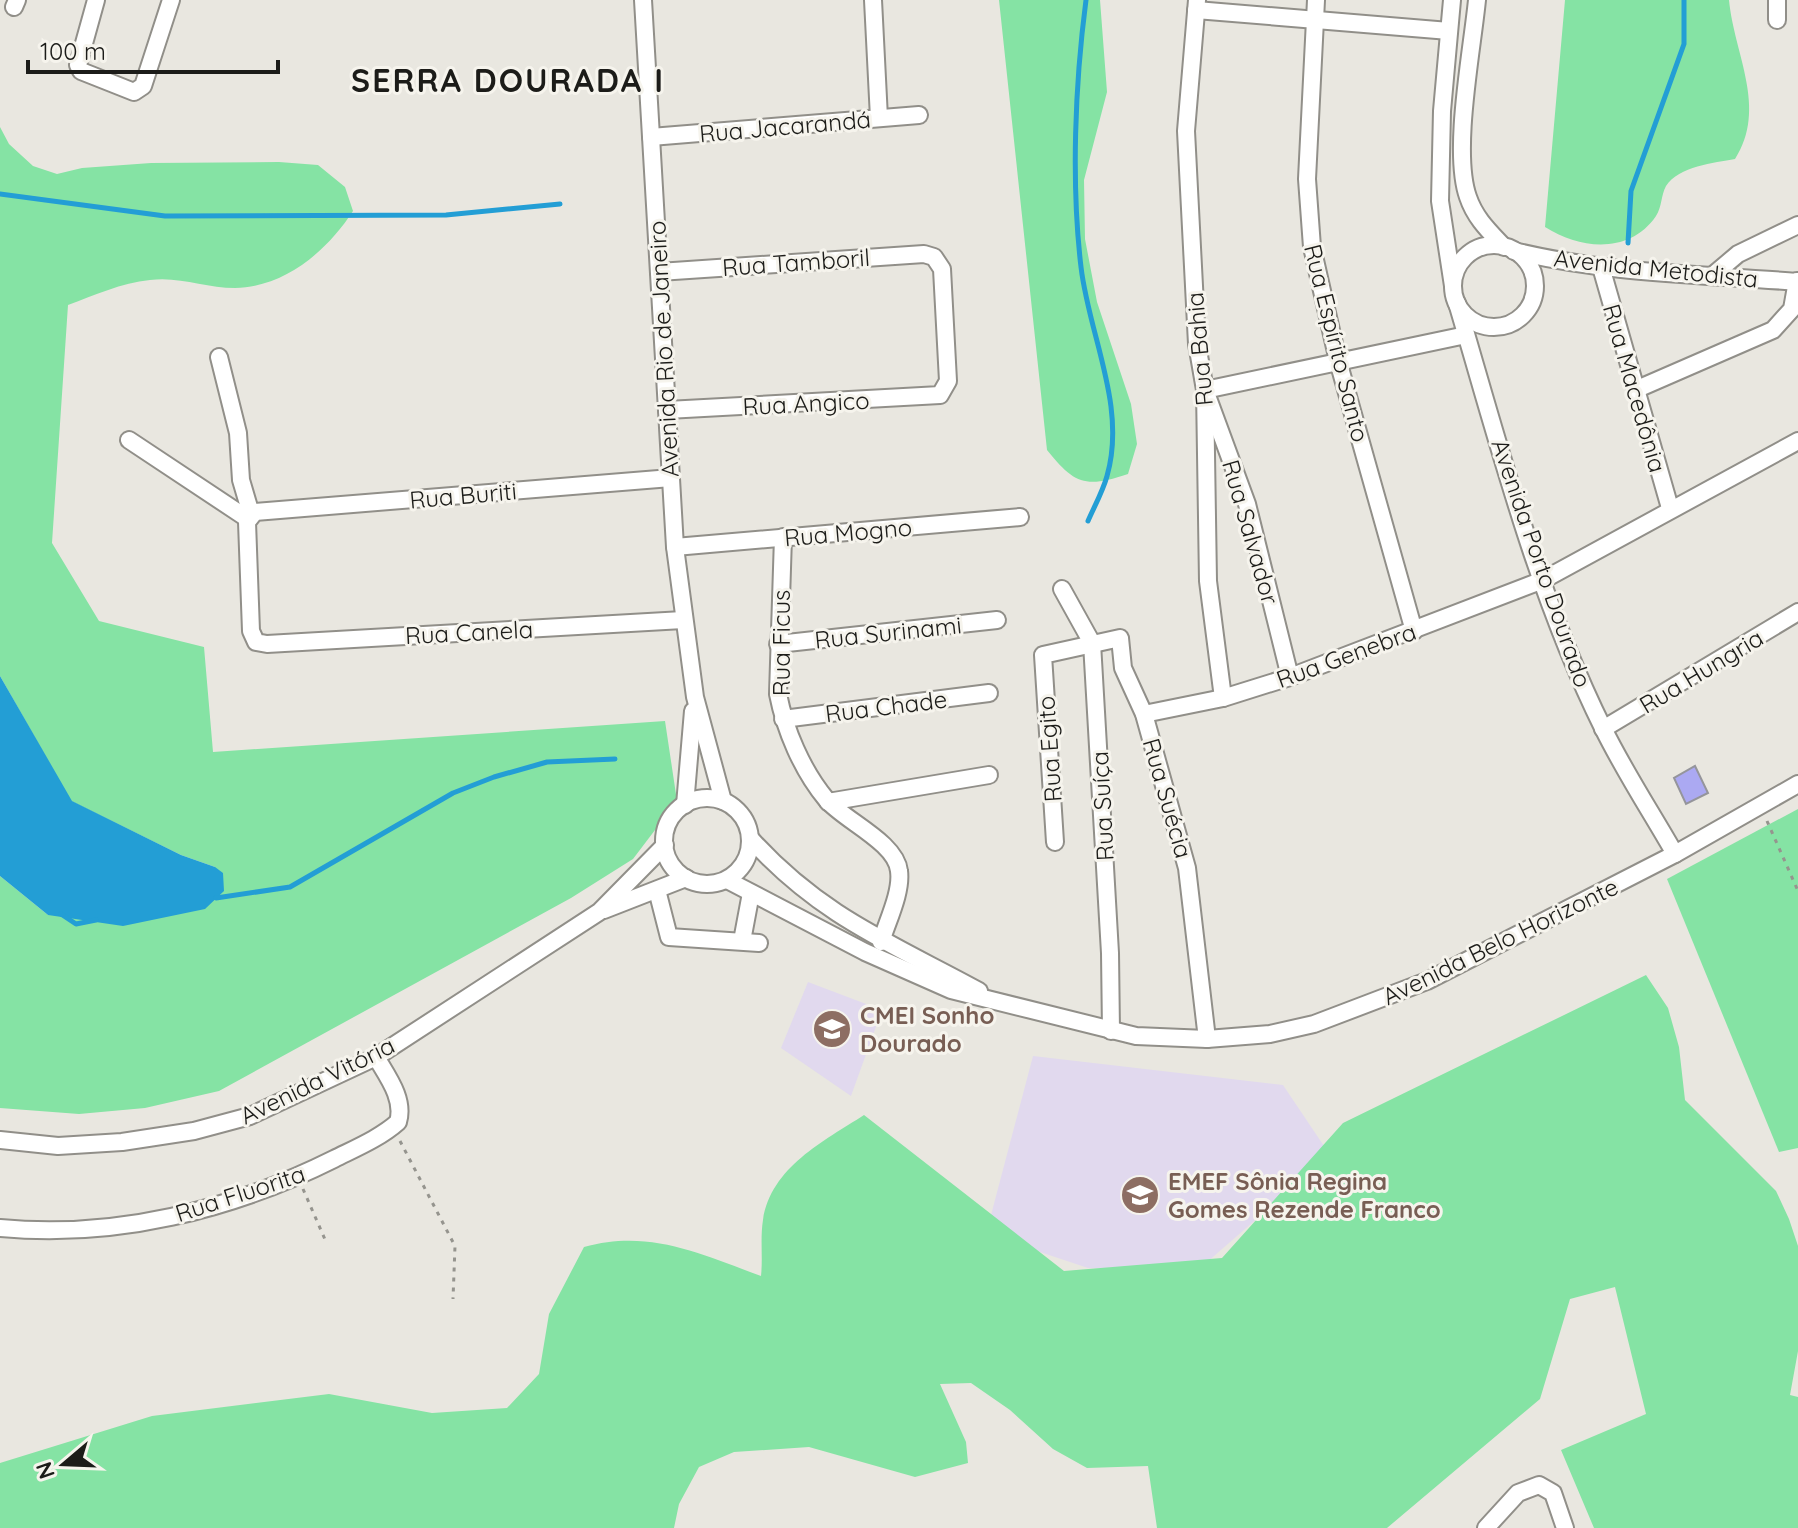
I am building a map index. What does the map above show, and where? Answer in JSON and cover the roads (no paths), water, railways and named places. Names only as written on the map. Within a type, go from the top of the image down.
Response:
[{"type":"street","points":[[96,0],[78,65],[81,71],[134,92],[143,86],[171,0]]},
{"type":"street","name":"Avenida Rio de Janeiro","points":[[643,0],[675,547],[695,697],[723,801]]},
{"type":"street","points":[[873,0],[879,118]]},
{"type":"street","name":"Rua Espírito Santo","points":[[1316,0],[1312,21],[1307,179],[1312,247],[1338,361],[1414,631]]},
{"type":"street","points":[[1452,0],[1440,201],[1453,286],[1457,303],[1465,315],[1483,326],[1504,326],[1523,315],[1529,307],[1535,286],[1529,266],[1477,219],[1467,195],[1462,157],[1477,0]]},
{"type":"street","points":[[1777,0],[1777,20]]},
{"type":"street","points":[[1196,5],[1312,21],[1449,31]]},
{"type":"street","name":"Rua Bahia","points":[[1196,5],[1186,131],[1197,344],[1205,390],[1208,581],[1223,698]]},
{"type":"street","name":"Rua Jacarandá","points":[[651,137],[919,115]]},
{"type":"street","points":[[1712,276],[1738,254],[1798,225]]},
{"type":"street","points":[[1453,286],[1465,257],[1483,246],[1509,249]]},
{"type":"street","name":"Avenida Metodista","points":[[1509,249],[1568,264],[1797,282]]},
{"type":"street","name":"Rua Tamboril","points":[[659,272],[917,254],[934,257],[942,269],[948,381],[944,392]]},
{"type":"street","name":"Rua Macedônia","points":[[1601,267],[1670,508]]},
{"type":"street","points":[[1635,390],[1773,330],[1792,309],[1797,282]]},
{"type":"street","name":"Avenida Porto Dourado","points":[[1457,303],[1543,580],[1603,729],[1675,854]]},
{"type":"street","points":[[1205,390],[1466,335]]},
{"type":"street","points":[[219,357],[238,433],[241,480],[251,515]]},
{"type":"street","name":"Rua Salvador","points":[[1205,390],[1247,504],[1290,677]]},
{"type":"street","name":"Rua Angico","points":[[667,410],[930,397],[944,392]]},
{"type":"street","points":[[129,440],[251,515]]},
{"type":"street","name":"Rua Genebra","points":[[1144,714],[1223,698],[1290,677],[1543,580],[1670,508],[1798,441]]},
{"type":"street","name":"Rua Buriti","points":[[251,515],[671,478]]},
{"type":"street","name":"Rua Canela","points":[[251,515],[251,631],[256,642],[683,620]]},
{"type":"street","name":"Rua Mogno","points":[[675,547],[1020,517]]},
{"type":"street","name":"Rua Ficus","points":[[783,537],[778,644],[778,694],[783,719],[804,764],[828,802],[889,852],[898,865],[898,882],[881,942]]},
{"type":"street","name":"Rua Suíça","points":[[1062,589],[1092,643],[1110,953],[1111,1031]]},
{"type":"street","name":"Rua Hungria","points":[[1603,729],[1798,612]]},
{"type":"street","name":"Rua Surinami","points":[[778,644],[997,620]]},
{"type":"street","name":"Rua Suécia","points":[[1043,655],[1120,638],[1123,668],[1144,714],[1187,868],[1207,1039]]},
{"type":"street","name":"Rua Egito","points":[[1043,655],[1055,842]]},
{"type":"street","name":"Rua Chade","points":[[783,719],[989,693]]},
{"type":"street","name":"Avenida Rio de Janeiro","points":[[685,805],[695,697]]},
{"type":"street","points":[[828,802],[989,775]]},
{"type":"street","name":"Avenida Belo Horizonte","points":[[727,880],[917,977],[951,990],[1136,1036],[1207,1039],[1270,1034],[1314,1024],[1427,981],[1675,854],[1798,784]]},
{"type":"street","points":[[704,798],[723,801],[742,816],[750,838],[745,862],[727,880],[706,884],[686,878],[671,864],[665,845],[669,822],[685,805],[704,798]]},
{"type":"street","name":"Avenida Belo Horizonte","points":[[750,838],[796,886],[881,942],[995,1000]]},
{"type":"street","name":"Avenida Vitória","points":[[599,912],[665,845]]},
{"type":"street","name":"Avenida Vitória","points":[[0,1140],[58,1146],[122,1142],[194,1131],[250,1116],[376,1057],[599,912],[686,878]]},
{"type":"street","points":[[657,890],[669,937],[759,943]]},
{"type":"street","points":[[742,941],[751,893]]},
{"type":"street","name":"Rua Fluorita","points":[[0,1228],[35,1232],[168,1218],[227,1202],[298,1177],[398,1122],[401,1109],[376,1057]]},
{"type":"street","points":[[1486,1528],[1528,1487],[1543,1486],[1550,1489],[1565,1528]]},
{"type":"water","points":[[0,676],[72,801],[181,855],[215,867],[223,873],[224,891],[205,909],[123,926],[48,915],[0,876]]},
{"type":"waterway","points":[[1086,0],[1076,134],[1078,235],[1085,293],[1110,397],[1112,424],[1112,450],[1107,476],[1088,521]]},
{"type":"waterway","points":[[1628,243],[1631,191],[1684,44],[1684,0]]},
{"type":"waterway","points":[[0,194],[165,216],[446,215],[560,204]]},
{"type":"waterway","points":[[216,898],[290,887],[453,793],[494,777],[547,762],[615,759]]},
{"type":"waterway","points":[[61,914],[76,924],[96,920]]},
{"type":"place","name":"CMEI Sonho Dourado","points":[[832,1029]]},
{"type":"place","name":"EMEF Sônia Regina Gomes Rezende Franco","points":[[1140,1195]]},
{"type":"district","name":"SERRA DOURADA I","points":[[508,80]]}]
